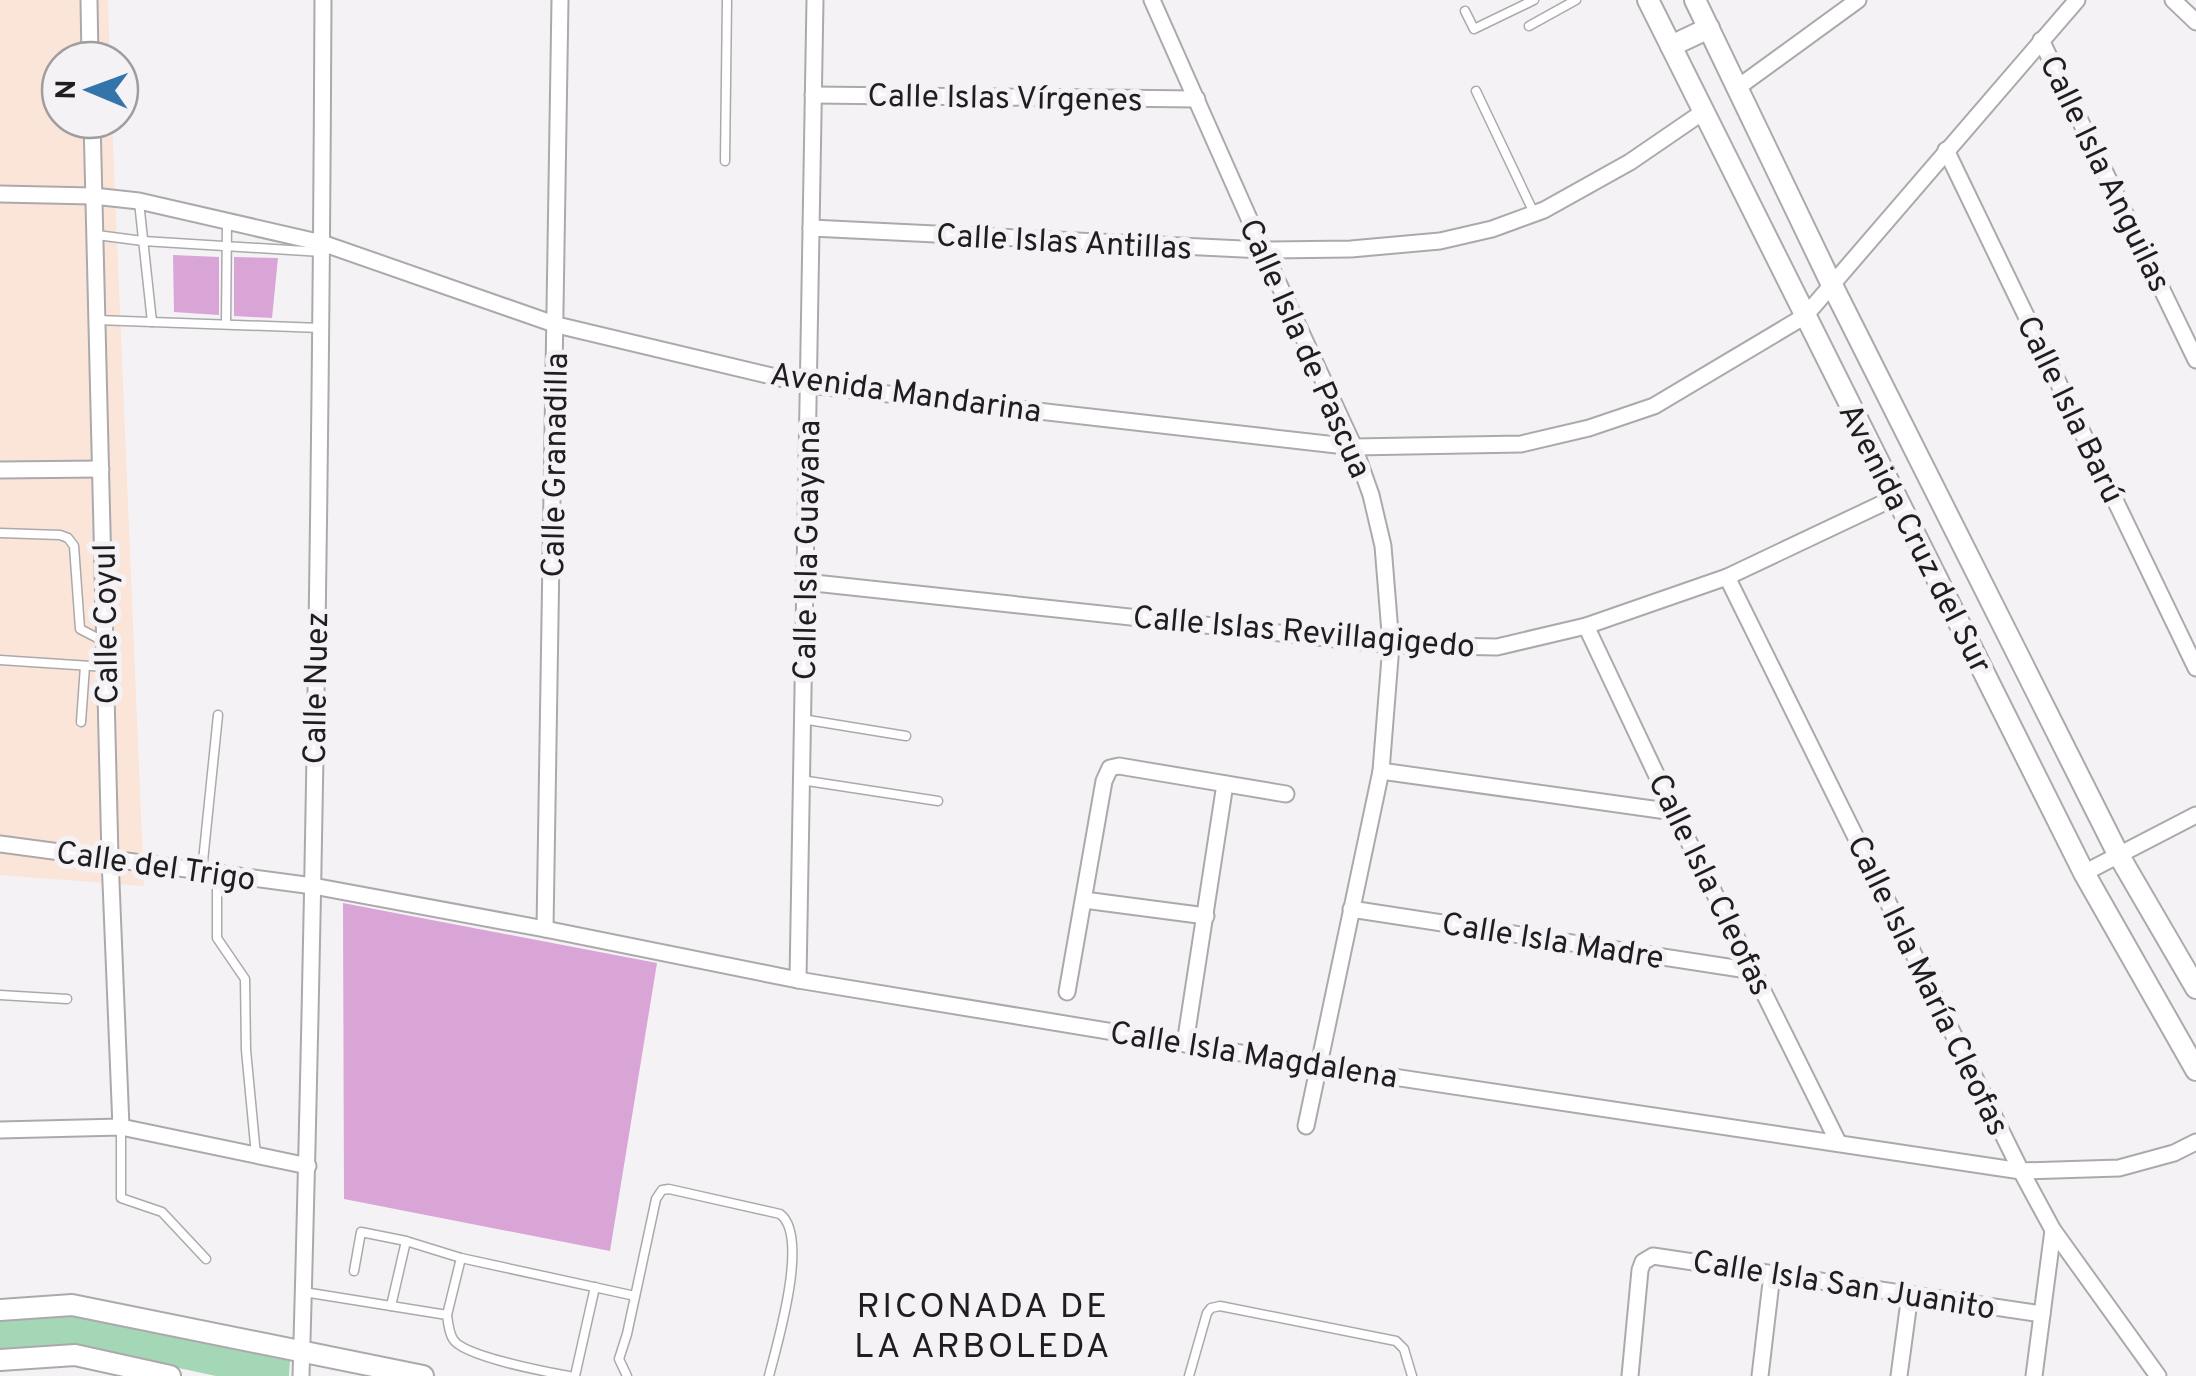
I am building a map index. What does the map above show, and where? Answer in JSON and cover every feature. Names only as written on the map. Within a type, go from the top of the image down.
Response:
[{"type":"main road","name":"Avenida Cruz del Sur","points":[[1648,0],[2084,872],[2196,1070]]},
{"type":"main road","name":"Avenida Cruz del Sur","points":[[1695,0],[1832,285],[2118,854],[2196,988]]},
{"type":"main road","points":[[1670,46],[1709,28]]},
{"type":"main road","points":[[0,1310],[72,1305],[423,1376]]},
{"type":"main road","points":[[0,1360],[75,1355],[170,1376]]},
{"type":"street","points":[[89,0],[90,40]]},
{"type":"street","name":"Calle Nuez","points":[[301,1376],[313,886],[323,0]]},
{"type":"street","name":"Calle Granadilla","points":[[545,929],[560,0]]},
{"type":"street","name":"Calle Isla Guayana","points":[[798,980],[815,0]]},
{"type":"street","name":"Calle Isla de Pascua","points":[[1152,0],[1354,447],[1383,546],[1390,646],[1380,770],[1306,1126]]},
{"type":"street","points":[[1738,88],[1858,0]]},
{"type":"street","name":"Avenida Mandarina","points":[[0,194],[138,200],[227,221],[556,324],[809,385],[1354,447],[1521,444],[1589,428],[1654,406],[1804,316],[2076,0]]},
{"type":"street","points":[[2173,0],[2196,22]]},
{"type":"street","name":"Calle Isla Anguilas","points":[[2041,40],[2196,360]]},
{"type":"street","name":"Calle Islas Vírgenes","points":[[813,95],[1196,99]]},
{"type":"street","name":"Calle Islas Antillas","points":[[811,228],[1263,250],[1351,249],[1440,241],[1492,230],[1534,214],[1630,162],[1703,112]]},
{"type":"street","name":"Calle Coyul","points":[[93,140],[120,1127]]},
{"type":"street","name":"Calle Isla Barú","points":[[1946,150],[2196,668]]},
{"type":"street","points":[[0,470],[101,470]]},
{"type":"street","name":"Calle Islas Revillagigedo","points":[[805,582],[1390,646],[1498,647],[1586,626],[1727,577],[1896,497]]},
{"type":"street","name":"Calle Isla María Cleofas","points":[[1727,577],[2021,1171],[2053,1230],[2158,1376]]},
{"type":"street","name":"Calle Isla Cleofas","points":[[1586,626],[1838,1142]]},
{"type":"street","points":[[1067,992],[1104,781],[1110,768],[1119,766],[1286,794]]},
{"type":"street","points":[[1380,770],[1674,812]]},
{"type":"street","points":[[1185,1044],[1225,784]]},
{"type":"street","points":[[2084,872],[2196,815]]},
{"type":"street","name":"Calle del Trigo","points":[[0,844],[313,886]]},
{"type":"street","name":"Calle Isla Magdalena","points":[[313,886],[798,980],[1320,1066],[2021,1171],[2119,1168],[2174,1153],[2196,1142]]},
{"type":"street","points":[[1084,900],[1206,916]]},
{"type":"street","name":"Calle Isla Madre","points":[[1351,909],[1754,971]]},
{"type":"street","points":[[0,1130],[120,1127],[308,1166]]},
{"type":"street","points":[[2034,1376],[2053,1230]]},
{"type":"street","name":"Calle Isla San Juanito","points":[[1630,1376],[1640,1270],[1647,1259],[1658,1256],[2042,1314]]},
{"type":"street","points":[[1760,1376],[1772,1274]]},
{"type":"street","points":[[1899,1376],[1910,1294]]},
{"type":"lane","points":[[724,161],[726,0]]},
{"type":"lane","points":[[1465,11],[1474,29],[1534,0]]},
{"type":"lane","points":[[1528,26],[1576,0]]},
{"type":"lane","points":[[1476,91],[1534,214]]},
{"type":"lane","points":[[138,200],[152,322]]},
{"type":"lane","points":[[226,324],[227,221]]},
{"type":"lane","points":[[95,235],[228,246],[322,248]]},
{"type":"lane","points":[[97,320],[320,328]]},
{"type":"lane","points":[[0,533],[68,538],[74,546],[80,629],[105,642]]},
{"type":"lane","points":[[0,660],[106,667]]},
{"type":"lane","points":[[81,722],[85,666]]},
{"type":"lane","points":[[218,715],[209,872],[217,938],[245,979],[246,1050],[256,1155]]},
{"type":"lane","points":[[802,719],[906,736]]},
{"type":"lane","points":[[801,780],[938,801]]},
{"type":"lane","points":[[0,995],[67,999]]},
{"type":"lane","points":[[120,1127],[122,1198],[162,1212],[206,1259]]},
{"type":"lane","points":[[614,1376],[628,1334],[656,1199],[662,1190],[676,1189],[786,1218],[792,1265],[769,1376]]},
{"type":"lane","points":[[354,1271],[362,1232],[635,1296]]},
{"type":"lane","points":[[391,1306],[406,1241]]},
{"type":"lane","points":[[461,1258],[447,1316],[452,1339],[459,1346],[490,1357],[572,1376],[595,1287]]},
{"type":"lane","points":[[304,1292],[447,1316]]},
{"type":"lane","points":[[1189,1376],[1207,1313],[1220,1306],[1396,1341],[1404,1349],[1412,1376]]},
{"type":"lane","points":[[618,1359],[628,1376]]},
{"type":"shaded area","points":[[0,0],[108,0],[109,40],[40,40],[40,140],[113,140],[144,886],[0,875]]},
{"type":"green space","points":[[75,1315],[290,1361],[289,1376],[216,1376],[75,1346],[0,1349],[0,1319]]},
{"type":"building","points":[[173,255],[219,257],[219,315],[174,312]]},
{"type":"building","points":[[234,257],[278,258],[272,318],[234,316]]},
{"type":"building","points":[[343,903],[657,963],[610,1251],[344,1199]]},
{"type":"district","name":"RICONADA DE LA ARBOLEDA","points":[[983,1325]]}]
